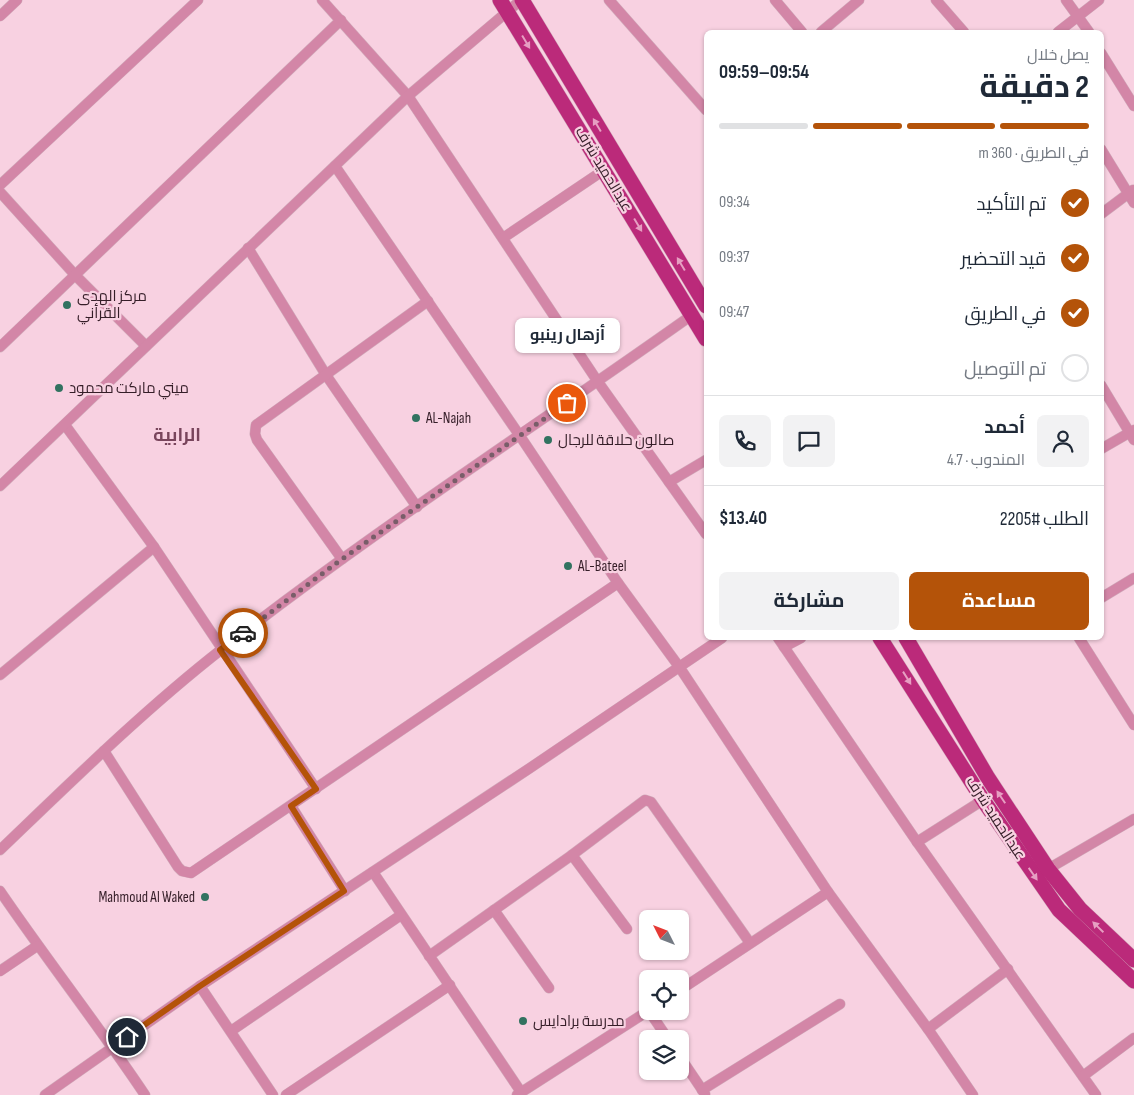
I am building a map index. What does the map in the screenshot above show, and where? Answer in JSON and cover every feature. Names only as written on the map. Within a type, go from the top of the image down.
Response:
[{"type":"main road","name":"عبدالحميد شرف","points":[[521,0],[704,301]]},
{"type":"main road","name":"عبدالحميد شرف","points":[[503,5],[704,336]]},
{"type":"main road","name":"عبدالحميد شرف","points":[[881,640],[983,800],[1059,910],[1134,981]]},
{"type":"main road","name":"عبدالحميد شرف","points":[[907,640],[988,778],[1048,869],[1085,915],[1134,960]]},
{"type":"street","points":[[0,16],[17,0]]},
{"type":"street","points":[[0,185],[198,0]]},
{"type":"street","points":[[322,0],[408,96],[598,382],[704,531]]},
{"type":"street","points":[[0,486],[503,5],[521,0]]},
{"type":"street","points":[[609,0],[704,108]]},
{"type":"street","points":[[775,0],[800,30]]},
{"type":"street","points":[[823,30],[859,0]]},
{"type":"street","points":[[936,0],[962,30]]},
{"type":"street","points":[[1066,0],[1088,30]]},
{"type":"street","points":[[1061,30],[1099,0]]},
{"type":"street","points":[[0,346],[76,276],[341,20]]},
{"type":"street","points":[[1104,58],[1134,106]]},
{"type":"street","points":[[1104,153],[1131,191],[1134,203]]},
{"type":"street","points":[[335,166],[618,583],[680,668],[828,892],[928,1029],[973,1095]]},
{"type":"street","points":[[503,238],[604,170]]},
{"type":"street","points":[[1104,212],[1131,191]]},
{"type":"street","points":[[0,192],[76,276],[146,346]]},
{"type":"street","points":[[248,248],[326,375],[417,507]]},
{"type":"street","points":[[342,559],[254,434],[256,425],[428,301]]},
{"type":"street","points":[[0,850],[104,751],[220,650],[342,559],[692,315]]},
{"type":"street","points":[[1104,390],[1132,434],[1104,448]]},
{"type":"street","points":[[65,425],[154,547],[220,650],[316,789]]},
{"type":"street","points":[[669,482],[704,461]]},
{"type":"street","points":[[0,675],[154,547]]},
{"type":"street","points":[[1104,596],[1134,578]]},
{"type":"street","points":[[104,751],[178,867],[186,873],[197,871],[618,583]]},
{"type":"street","points":[[45,1095],[200,986],[680,668],[719,640]]},
{"type":"street","points":[[779,640],[917,842],[1096,1095]]},
{"type":"street","points":[[784,647],[797,640]]},
{"type":"street","points":[[1080,640],[1134,725]]},
{"type":"street","points":[[430,956],[572,856],[644,801],[649,800],[750,943]]},
{"type":"street","points":[[917,842],[983,800]]},
{"type":"street","points":[[291,806],[344,891]]},
{"type":"street","points":[[1048,869],[1134,819]]},
{"type":"street","points":[[572,856],[627,929]]},
{"type":"street","points":[[373,872],[450,985],[519,1094],[639,1017]]},
{"type":"street","points":[[0,891],[37,946],[113,1047],[145,1095]]},
{"type":"street","points":[[689,984],[828,892]]},
{"type":"street","points":[[494,910],[550,988]]},
{"type":"street","points":[[231,1031],[401,915]]},
{"type":"street","points":[[0,972],[37,946]]},
{"type":"street","points":[[928,1029],[1008,969]]},
{"type":"street","points":[[286,1095],[450,985]]},
{"type":"street","points":[[200,986],[273,1095]]},
{"type":"street","points":[[689,1070],[704,1093],[840,1004]]},
{"type":"street","points":[[1082,1076],[1134,1038]]},
{"type":"way so far","points":[[243,633],[342,559],[567,403]]},
{"type":"place","name":"مركز الهدى القرأني","points":[[67,305]]},
{"type":"place","name":"ميني ماركت محمود","points":[[59,388]]},
{"type":"place","name":"أزهال رينبو","points":[[567,403]]},
{"type":"place","name":"AL-Najah","points":[[416,418]]},
{"type":"place","name":"صالون حلاقة للرجال","points":[[548,440]]},
{"type":"place","name":"AL-Bateel","points":[[568,566]]},
{"type":"place","name":"Mahmoud Al Waked","points":[[205,897]]},
{"type":"place","name":"مدرسة برادايس","points":[[523,1021]]},
{"type":"district","name":"الرابية","points":[[177,435]]},
{"type":"route","points":[[127,1037],[274,936],[344,891],[291,806],[316,789],[220,650],[243,633]]}]
